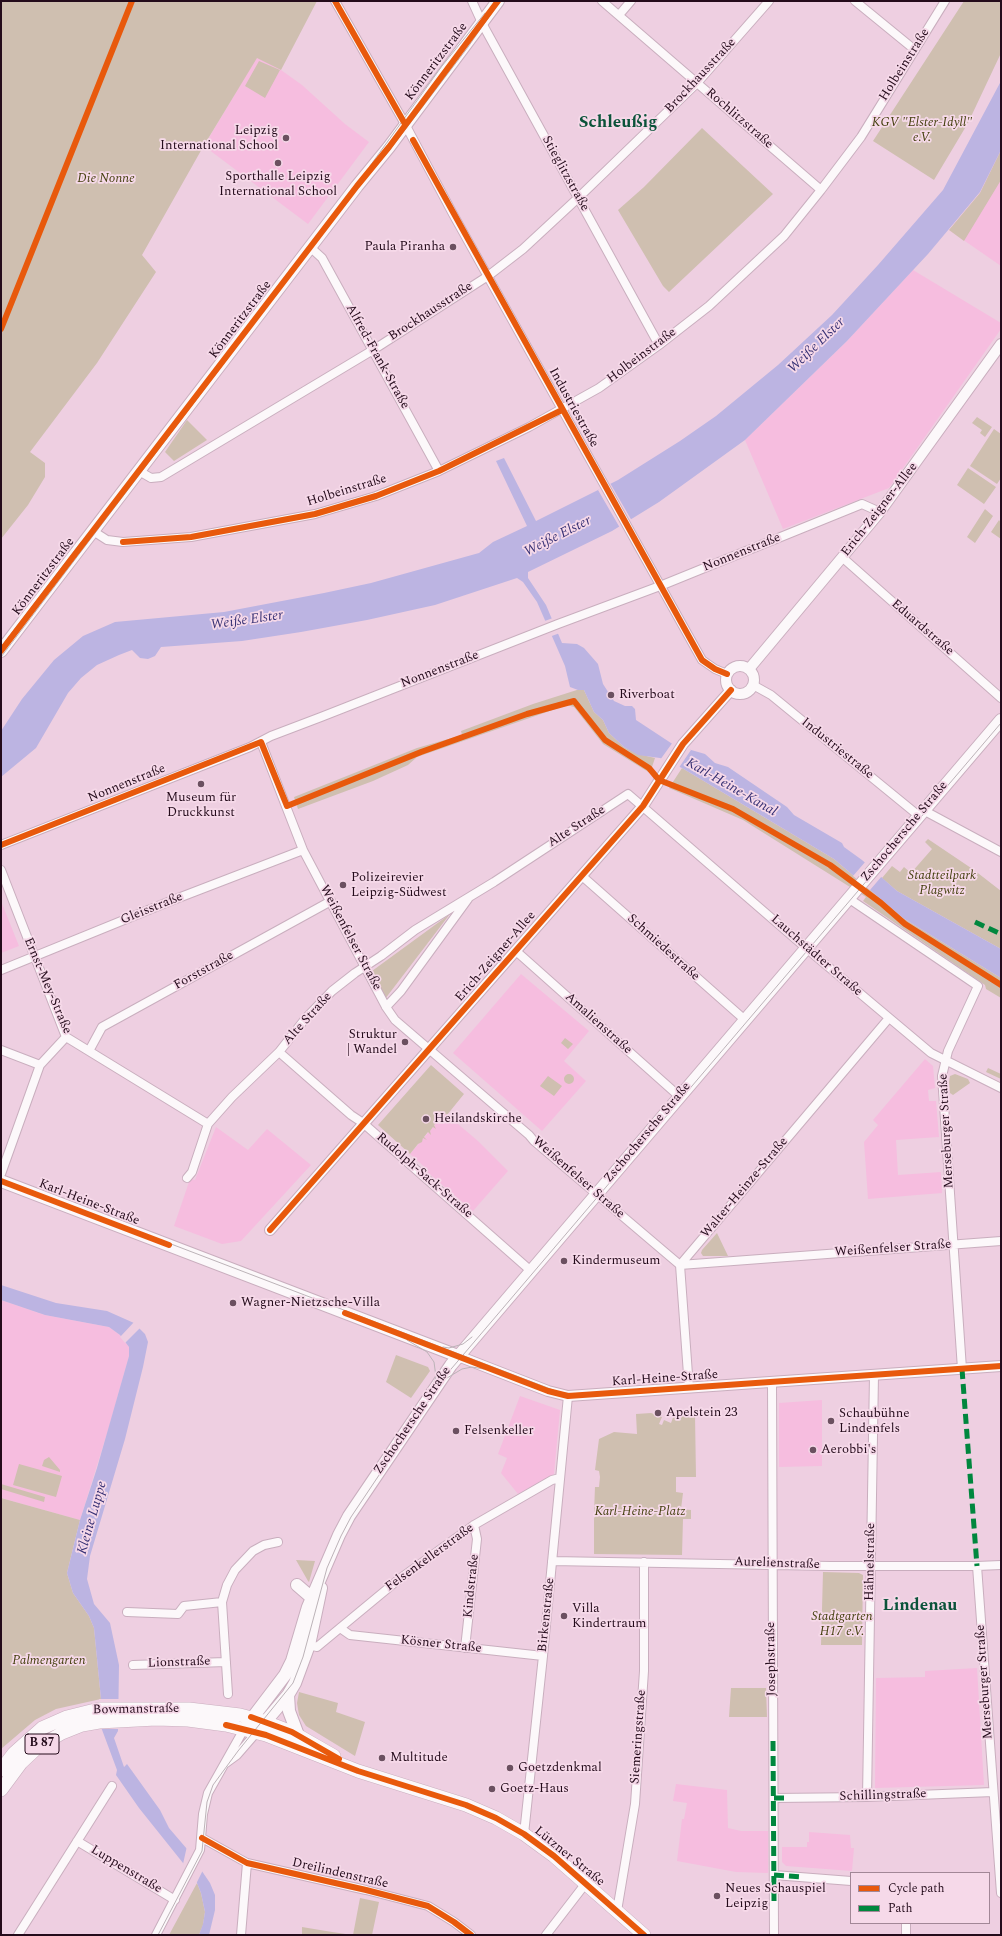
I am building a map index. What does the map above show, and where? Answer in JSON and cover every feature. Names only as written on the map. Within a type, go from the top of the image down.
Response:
[{"type":"main road","name":"Könneritzstraße","points":[[1,651],[498,1]]},
{"type":"main road","name":"Zschochersche Straße","points":[[244,1729],[251,1717],[289,1668],[325,1568],[349,1516],[444,1374],[1001,720]]},
{"type":"main road","name":"Karl-Heine-Straße","points":[[1,1181],[458,1356]]},
{"type":"main road","name":"Zschochersche Straße","points":[[257,1732],[288,1695],[302,1668],[308,1645],[312,1604]]},
{"type":"main road","points":[[288,1695],[289,1711],[298,1735]]},
{"type":"main road","name":"Bowmanstraße","points":[[1,1770],[14,1753],[42,1728],[67,1716],[209,1710],[251,1717],[266,1722]]},
{"type":"main road","name":"Bowmanstraße","points":[[121,1714],[215,1723],[244,1729]]},
{"type":"main road","name":"Bowmanstraße","points":[[1,1790],[21,1763],[38,1747],[50,1739],[99,1715]]},
{"type":"main road","name":"Lützner Straße","points":[[266,1722],[298,1735],[358,1771]]},
{"type":"main road","name":"Lützner Straße","points":[[244,1729],[257,1732],[358,1771],[466,1805],[496,1818],[524,1834],[586,1884],[644,1935]]},
{"type":"street","name":"Industriestraße","points":[[335,1],[405,124],[604,487],[702,660],[714,669],[727,674]]},
{"type":"street","name":"Stieglitzstraße","points":[[472,1],[482,22],[659,345]]},
{"type":"street","name":"Rochlitzstraße","points":[[602,1],[821,190]]},
{"type":"street","points":[[619,16],[631,1]]},
{"type":"street","name":"Brockhausstraße","points":[[139,471],[150,478],[161,477],[373,350],[488,276],[523,249],[697,83],[769,1]]},
{"type":"street","points":[[855,1],[915,50]]},
{"type":"street","name":"Holbeinstraße","points":[[93,531],[107,540],[123,542],[191,537],[253,527],[315,514],[376,496],[439,471],[562,410],[604,385],[709,306],[784,236],[861,137],[945,1]]},
{"type":"street","name":"Alfred-Frank-Straße","points":[[310,247],[322,258],[439,471]]},
{"type":"street","name":"Erich-Zeigner-Allee","points":[[749,669],[880,512],[1001,344]]},
{"type":"street","name":"Nonnenstraße","points":[[1,845],[540,631],[660,586],[862,504],[880,512]]},
{"type":"street","name":"Eduardstraße","points":[[843,558],[1001,698]]},
{"type":"street","points":[[736,666],[745,666],[749,669],[754,676],[753,685],[747,692],[738,694],[731,690],[726,683],[727,674],[732,668],[736,666]]},
{"type":"street","name":"Industriestraße","points":[[753,685],[771,695],[921,813],[1001,852]]},
{"type":"street","name":"Erich-Zeigner-Allee","points":[[270,1230],[643,806],[683,744],[731,690]]},
{"type":"street","name":"Weißenfelser Straße","points":[[261,742],[303,850],[386,1007],[395,1020],[680,1265],[1001,1241]]},
{"type":"street","name":"Alte Straße","points":[[187,1178],[192,1172],[208,1124],[232,1097],[280,1052],[318,1004],[355,973],[381,956],[414,930],[470,897],[628,794],[643,806]]},
{"type":"street","name":"Lauchstädter Straße","points":[[643,806],[806,948],[931,1053],[944,1061],[1001,1088]]},
{"type":"street","name":"Gleisstraße","points":[[1,970],[173,900],[303,850]]},
{"type":"street","name":"Ernst-Mey-Straße","points":[[1,870],[66,1037],[208,1124]]},
{"type":"street","name":"Schmiedestraße","points":[[582,876],[745,1020]]},
{"type":"street","name":"Merseburger Straße","points":[[851,895],[978,986],[944,1061],[942,1076],[962,1369]]},
{"type":"street","name":"Alte Straße","points":[[386,1007],[401,991],[470,897]]},
{"type":"street","name":"Forststraße","points":[[89,1051],[102,1027],[331,901]]},
{"type":"street","name":"Amalienstraße","points":[[516,951],[680,1097]]},
{"type":"street","name":"Walter-Heinze-Straße","points":[[680,1265],[889,1018]]},
{"type":"street","points":[[1,1174],[40,1065],[66,1037]]},
{"type":"street","points":[[1,1050],[40,1065]]},
{"type":"street","name":"Rudolph-Sack-Straße","points":[[280,1052],[351,1115],[364,1123],[531,1271]]},
{"type":"street","points":[[680,1265],[689,1388]]},
{"type":"street","name":"Karl-Heine-Straße","points":[[458,1356],[548,1391],[568,1396],[1001,1366]]},
{"type":"street","name":"Hähnelstraße","points":[[867,1797],[874,1375]]},
{"type":"street","name":"Josephstraße","points":[[772,1382],[774,1935]]},
{"type":"street","name":"Birkenstraße","points":[[524,1834],[568,1396]]},
{"type":"street","name":"Felsenkellerstraße","points":[[308,1645],[317,1647],[398,1580],[474,1525],[552,1480],[560,1478]]},
{"type":"street","name":"Kindstraße","points":[[465,1648],[477,1539],[474,1525]]},
{"type":"street","name":"Lionstraße","points":[[228,1694],[222,1602],[226,1585],[235,1570],[253,1551],[264,1545],[278,1542]]},
{"type":"street","name":"Aurelienstraße","points":[[552,1561],[871,1566],[1001,1565]]},
{"type":"street","name":"Siemeringstraße","points":[[617,1911],[635,1804],[644,1671],[644,1562]]},
{"type":"street","name":"Merseburger Straße","points":[[977,1566],[1001,1893]]},
{"type":"street","points":[[127,1612],[178,1614],[184,1606],[222,1602]]},
{"type":"street","name":"Kösner Straße","points":[[340,1628],[350,1635],[543,1656]]},
{"type":"street","name":"Lionstraße","points":[[133,1665],[226,1662]]},
{"type":"street","name":"Zschochersche Straße","points":[[156,1935],[196,1859],[202,1838],[203,1814],[208,1793],[226,1764],[244,1729]]},
{"type":"street","name":"Zschochersche Straße","points":[[226,1764],[237,1755],[257,1732]]},
{"type":"street","name":"Luppenstraße","points":[[18,1935],[112,1786]]},
{"type":"street","name":"Schillingstraße","points":[[774,1798],[867,1797],[993,1792]]},
{"type":"street","name":"Dreilindenstraße","points":[[202,1838],[247,1863],[422,1905],[448,1917],[471,1935]]},
{"type":"street","name":"Luppenstraße","points":[[77,1841],[175,1900]]},
{"type":"street","points":[[241,1935],[247,1863]]},
{"type":"street","points":[[774,1875],[850,1881]]},
{"type":"street","points":[[546,1935],[586,1884]]},
{"type":"street","points":[[906,1924],[906,1935]]},
{"type":"shaded area","name":"Leipzig International School","points":[[257,57],[281,70],[302,85],[345,124],[369,142],[308,224],[204,146]]},
{"type":"shaded area","points":[[1001,150],[1001,266],[949,230],[980,193]]},
{"type":"shaded area","points":[[913,270],[1001,323],[1001,329],[889,488],[783,529],[745,440],[847,341]]},
{"type":"shaded area","points":[[1,901],[19,946],[1,953]]},
{"type":"shaded area","points":[[521,974],[589,1031],[564,1061],[586,1081],[542,1131],[453,1053]]},
{"type":"shaded area","points":[[925,1059],[933,1066],[935,1088],[928,1090],[929,1101],[936,1101],[939,1137],[896,1140],[898,1175],[941,1172],[942,1193],[868,1199],[864,1142],[878,1125],[873,1120]]},
{"type":"shaded area","points":[[445,1113],[478,1141],[508,1171],[473,1211],[426,1171],[428,1170],[410,1154]]},
{"type":"shaded area","points":[[216,1127],[248,1150],[267,1129],[311,1165],[241,1241],[222,1244],[174,1226],[190,1179],[195,1180]]},
{"type":"shaded area","points":[[1,1300],[45,1315],[109,1327],[120,1335],[129,1347],[129,1356],[109,1427],[80,1520],[1,1498]]},
{"type":"shaded area","points":[[520,1396],[560,1410],[554,1474],[518,1494],[501,1473],[507,1458],[498,1454]]},
{"type":"shaded area","points":[[822,1400],[822,1466],[779,1467],[779,1403]]},
{"type":"shaded area","points":[[977,1668],[984,1785],[875,1788],[876,1678],[925,1677],[925,1671]]},
{"type":"shaded area","points":[[676,1784],[727,1790],[728,1828],[741,1831],[768,1831],[768,1873],[736,1872],[677,1861],[682,1819],[684,1819],[687,1803],[673,1801]]},
{"type":"shaded area","points":[[809,1832],[850,1835],[851,1848],[854,1848],[852,1871],[786,1866],[782,1862],[782,1847],[807,1847],[807,1842],[809,1842]]},
{"type":"green space","name":"Die Nonne","points":[[1,1],[317,1],[281,70],[257,58],[203,147],[142,255],[156,272],[97,363],[30,452],[45,463],[45,477],[28,505],[1,539]]},
{"type":"green space","name":"KGV \"Elster-Idyll\" e.V.","points":[[964,1],[1001,1],[1001,53],[968,123],[934,180],[873,141]]},
{"type":"green space","points":[[259,61],[280,70],[265,98],[245,86]]},
{"type":"green space","points":[[702,128],[773,194],[669,292],[663,286],[618,210],[644,187]]},
{"type":"green space","points":[[1001,150],[1001,180],[964,241],[949,230],[980,193]]},
{"type":"green space","points":[[977,417],[992,427],[985,437],[980,433],[982,430],[972,423]]},
{"type":"green space","points":[[187,420],[207,440],[174,461],[165,452]]},
{"type":"green space","points":[[994,429],[1001,434],[1001,478],[997,484],[970,466]]},
{"type":"green space","points":[[968,468],[996,487],[984,504],[957,485]]},
{"type":"green space","points":[[985,509],[993,516],[975,543],[967,537]]},
{"type":"green space","points":[[999,520],[1001,523],[1001,539],[991,532]]},
{"type":"green space","points":[[580,689],[584,690],[594,712],[603,720],[609,733],[624,747],[638,754],[655,758],[650,773],[603,744],[574,707],[567,705],[417,757],[408,765],[373,781],[298,809],[294,797],[417,748],[462,735],[461,731],[533,704]]},
{"type":"green space","name":"Karl-Heine-Kanal","points":[[682,768],[834,859],[903,918],[1001,978],[1001,998],[986,989],[985,985],[863,901],[866,897],[743,820],[669,788]]},
{"type":"green space","name":"Stadtteilpark Plagwitz","points":[[928,839],[974,870],[1001,891],[1001,949],[897,891],[882,878],[892,866],[900,872],[904,867],[911,873],[932,849],[925,842]]},
{"type":"green space","points":[[450,914],[385,999],[372,971]]},
{"type":"green space","points":[[565,1038],[573,1044],[568,1049],[561,1043]]},
{"type":"green space","points":[[431,1065],[464,1094],[447,1115],[445,1114],[440,1120],[441,1123],[439,1121],[434,1125],[436,1129],[433,1127],[430,1131],[431,1135],[428,1132],[424,1137],[427,1140],[423,1138],[422,1142],[418,1144],[410,1154],[378,1125]]},
{"type":"green space","points":[[988,1068],[1001,1074],[1001,1079],[986,1072]]},
{"type":"green space","points":[[567,1074],[571,1074],[573,1075],[573,1083],[567,1084],[564,1081],[564,1077]]},
{"type":"green space","points":[[955,1074],[968,1079],[970,1083],[953,1095],[950,1093],[949,1082],[950,1076]]},
{"type":"green space","points":[[548,1076],[562,1086],[554,1096],[540,1086]]},
{"type":"green space","points":[[717,1233],[728,1256],[703,1256],[701,1253],[702,1250]]},
{"type":"green space","points":[[396,1355],[428,1367],[430,1371],[411,1398],[386,1382]]},
{"type":"green space","name":"Karl-Heine-Platz","points":[[689,1410],[689,1415],[695,1415],[696,1477],[676,1477],[676,1492],[683,1493],[681,1509],[691,1510],[691,1519],[683,1519],[682,1555],[594,1554],[594,1518],[598,1513],[594,1512],[595,1487],[599,1487],[600,1477],[599,1471],[595,1470],[599,1439],[614,1432],[637,1434],[636,1414],[651,1413],[662,1417],[659,1424],[662,1425],[664,1420],[671,1423],[675,1412]]},
{"type":"green space","points":[[49,1457],[60,1472],[42,1466],[44,1460]]},
{"type":"green space","points":[[19,1464],[62,1476],[56,1497],[13,1485]]},
{"type":"green space","points":[[1,1484],[45,1497],[44,1502],[1,1489]]},
{"type":"green space","name":"Palmengarten","points":[[1,1498],[80,1520],[67,1573],[73,1593],[89,1616],[94,1628],[101,1699],[56,1709],[35,1720],[1,1749]]},
{"type":"green space","points":[[296,1560],[315,1561],[309,1582],[308,1581]]},
{"type":"green space","name":"Stadtgarten H17 e.V.","points":[[823,1572],[859,1573],[863,1575],[862,1645],[821,1645]]},
{"type":"green space","points":[[731,1688],[766,1688],[767,1717],[729,1717]]},
{"type":"green space","points":[[299,1692],[338,1703],[336,1712],[365,1722],[355,1756],[306,1726],[299,1715],[297,1703]]},
{"type":"green space","points":[[197,1883],[205,1912],[203,1925],[199,1935],[169,1935]]},
{"type":"green space","points":[[360,1898],[379,1902],[372,1935],[353,1935]]},
{"type":"green space","points":[[302,1927],[326,1931],[352,1935],[302,1935]]},
{"type":"water","name":"Weiße Elster","points":[[1001,81],[1001,150],[980,192],[928,254],[847,341],[745,440],[659,502],[612,531],[528,572],[528,578],[546,605],[562,643],[577,644],[584,648],[598,664],[603,684],[614,701],[625,706],[632,706],[635,709],[636,720],[674,745],[705,754],[715,763],[728,767],[787,807],[794,815],[842,843],[844,847],[862,860],[897,891],[1001,949],[1001,978],[903,918],[834,859],[682,768],[660,758],[638,755],[624,747],[609,733],[603,720],[594,712],[584,690],[578,690],[570,687],[565,666],[537,602],[523,582],[517,578],[435,605],[367,620],[242,641],[161,647],[155,656],[148,659],[140,658],[132,650],[119,655],[97,665],[81,678],[68,693],[36,748],[1,777],[1,731],[22,699],[54,660],[83,636],[115,622],[224,612],[324,593],[371,583],[479,553],[493,542],[527,526],[496,461],[504,458],[536,521],[618,480],[680,441],[716,416],[778,365],[832,315],[943,190]]},
{"type":"water","name":"Kleine Luppe","points":[[1,1285],[56,1303],[107,1311],[134,1323],[145,1334],[148,1342],[125,1439],[90,1556],[87,1579],[94,1604],[110,1623],[119,1665],[118,1731],[114,1738],[124,1767],[127,1764],[160,1810],[169,1828],[187,1849],[210,1883],[215,1895],[215,1910],[209,1935],[199,1935],[205,1912],[197,1883],[139,1808],[116,1775],[117,1770],[101,1727],[101,1699],[94,1628],[89,1616],[73,1593],[67,1573],[80,1520],[97,1468],[129,1356],[129,1347],[120,1335],[109,1327],[45,1315],[1,1300]]},
{"type":"pier","points":[[610,483],[632,521],[620,528],[598,490]]},
{"type":"pier","points":[[553,618],[560,633],[549,637],[542,622]]},
{"type":"pier","points":[[673,742],[691,750],[678,769],[660,760]]},
{"type":"pier","points":[[866,861],[882,876],[870,890],[853,876]]},
{"type":"pier","points":[[135,1321],[141,1327],[125,1343],[120,1337]]},
{"type":"pier","points":[[99,1699],[121,1699],[120,1729],[100,1729]]},
{"type":"pier","points":[[187,1846],[203,1870],[196,1884],[183,1864]]},
{"type":"tram line","points":[[1,657],[344,205],[392,147],[468,47],[500,1]]},
{"type":"tram line","points":[[370,166],[442,66],[485,13]]},
{"type":"tram line","points":[[1,647],[81,542]]},
{"type":"tram line","points":[[158,1935],[202,1851],[207,1802],[213,1785],[238,1751],[293,1683],[303,1657],[327,1568],[341,1536],[351,1517],[446,1375],[1001,723]]},
{"type":"tram line","points":[[1,1179],[561,1393],[584,1394],[1001,1365]]},
{"type":"tram line","points":[[443,1347],[449,1348],[463,1344],[472,1337]]},
{"type":"tram line","points":[[407,1340],[427,1352],[434,1362],[436,1377],[431,1390]]},
{"type":"tram line","points":[[447,1378],[462,1369],[472,1367],[484,1369]]},
{"type":"marked path","points":[[975,922],[1001,934]]},
{"type":"marked path","points":[[962,1369],[977,1566]]},
{"type":"marked path","points":[[773,1741],[774,1901]]},
{"type":"marked path","points":[[774,1798],[786,1798]]},
{"type":"marked path","points":[[774,1875],[802,1877]]},
{"type":"cycle path","points":[[1,329],[132,1]]},
{"type":"cycle path","points":[[335,1],[405,124]]},
{"type":"cycle path","points":[[1,651],[357,186],[389,147],[498,1]]},
{"type":"cycle path","points":[[413,140],[702,660],[715,669],[727,674]]},
{"type":"cycle path","points":[[123,542],[191,537],[315,514],[376,496],[439,471],[562,410]]},
{"type":"cycle path","points":[[270,1230],[643,806],[683,744],[731,690]]},
{"type":"cycle path","points":[[1,845],[261,742],[287,806],[421,752],[527,714],[574,701],[605,740],[649,768],[659,780],[733,809],[830,865],[881,903],[905,924],[1001,985]]},
{"type":"cycle path","points":[[1,1181],[169,1245]]},
{"type":"cycle path","points":[[345,1313],[548,1391],[568,1396],[1001,1366]]},
{"type":"cycle path","points":[[251,1717],[292,1732],[339,1759]]},
{"type":"cycle path","points":[[226,1725],[266,1735],[358,1771],[466,1805],[496,1818],[524,1834],[554,1856],[644,1935]]},
{"type":"cycle path","points":[[202,1838],[247,1863],[366,1890],[428,1906],[454,1922],[471,1935]]},
{"type":"place","name":"Leipzig International School","points":[[286,138]]},
{"type":"place","name":"Sporthalle Leipzig International School","points":[[278,163]]},
{"type":"place","name":"Paula Piranha","points":[[453,247]]},
{"type":"place","name":"Riverboat","points":[[611,695]]},
{"type":"place","name":"Museum für Druckkunst","points":[[201,784]]},
{"type":"place","name":"Polizeirevier Leipzig-Südwest","points":[[343,885]]},
{"type":"place","name":"Struktur | Wandel","points":[[405,1042]]},
{"type":"place","name":"Heilandskirche","points":[[426,1119]]},
{"type":"place","name":"Kindermuseum","points":[[564,1261]]},
{"type":"place","name":"Wagner-Nietzsche-Villa","points":[[233,1303]]},
{"type":"place","name":"Apelstein 23","points":[[658,1413]]},
{"type":"place","name":"Schaubühne Lindenfels","points":[[831,1421]]},
{"type":"place","name":"Felsenkeller","points":[[456,1431]]},
{"type":"place","name":"Aerobbi's","points":[[813,1450]]},
{"type":"place","name":"Villa Kindertraum","points":[[564,1616]]},
{"type":"place","name":"Multitude","points":[[382,1758]]},
{"type":"place","name":"Goetzdenkmal","points":[[510,1768]]},
{"type":"place","name":"Goetz-Haus","points":[[492,1789]]},
{"type":"place","name":"Neues Schauspiel Leipzig","points":[[717,1896]]},
{"type":"district","name":"Schleußig","points":[[618,124]]},
{"type":"district","name":"Lindenau","points":[[920,1607]]}]
